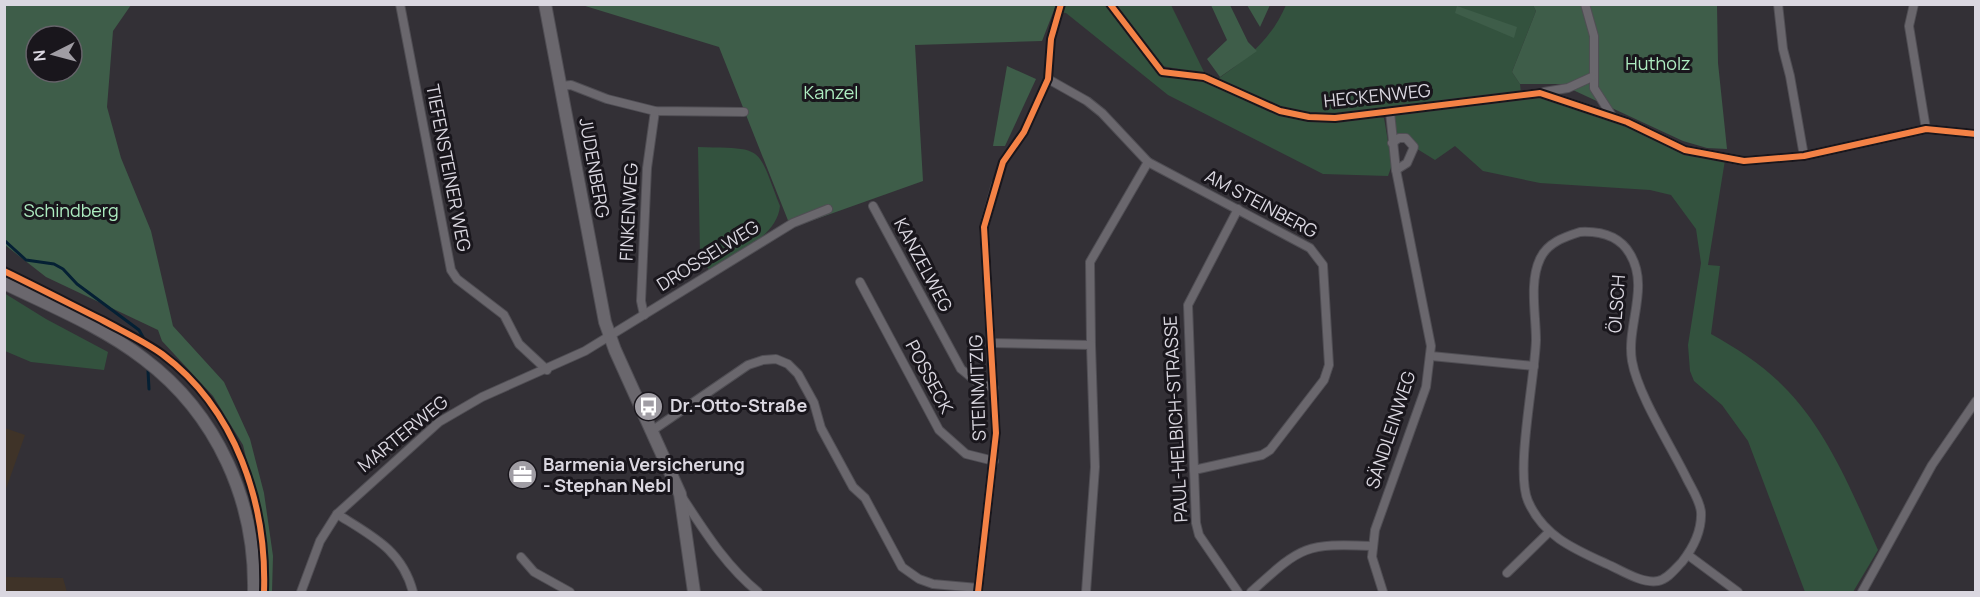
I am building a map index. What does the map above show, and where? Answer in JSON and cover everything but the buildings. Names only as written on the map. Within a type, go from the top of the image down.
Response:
[{"type":"street","name":"TIEFENSTEINER WEG","points":[[400,4],[451,270],[457,279],[504,315],[519,344],[547,370]]},
{"type":"street","name":"JUDENBERG","points":[[545,4],[609,337]]},
{"type":"street","name":"HECKENWEG","points":[[1110,4],[1162,72],[1204,77],[1267,106],[1294,114],[1335,118],[1540,93],[1612,116],[1685,150],[1725,160],[1765,161],[1804,156],[1926,129],[1976,134]]},
{"type":"street","points":[[1585,4],[1594,36],[1595,58],[1592,77],[1596,93],[1612,116]]},
{"type":"street","points":[[1778,4],[1783,49],[1804,156]]},
{"type":"street","points":[[1914,4],[1909,26],[1926,129]]},
{"type":"street","points":[[1540,93],[1568,88],[1592,77]]},
{"type":"street","name":"AM STEINBERG","points":[[1048,79],[1087,101],[1102,113],[1148,162],[1310,248],[1319,256],[1323,265],[1329,365],[1324,380],[1270,450],[1262,455],[1194,470]]},
{"type":"street","points":[[561,86],[571,85],[607,99],[655,111],[744,112]]},
{"type":"street","name":"FINKENWEG","points":[[644,315],[641,301],[646,190],[655,111]]},
{"type":"street","name":"SÄNDLEINWEG","points":[[1383,592],[1375,574],[1372,546],[1375,530],[1426,387],[1431,356],[1429,332],[1396,170],[1390,111]]},
{"type":"street","points":[[1392,143],[1406,138],[1414,147],[1407,163],[1396,170]]},
{"type":"street","points":[[1086,592],[1095,467],[1090,262],[1148,162]]},
{"type":"street","name":"STEINMITZIG","points":[[978,590],[996,433],[984,227],[996,184]]},
{"type":"street","name":"KANZELWEG","points":[[873,206],[961,369],[978,383],[994,388]]},
{"type":"street","name":"DROSSELWEG","points":[[609,337],[793,223],[828,209]]},
{"type":"street","name":"PAUL-HELBICH-STRASSE","points":[[1238,209],[1188,305],[1196,523],[1199,536],[1238,592]]},
{"type":"street","name":"ÖLSCH","points":[[1580,232],[1606,233],[1616,238],[1629,252],[1637,273],[1638,294],[1631,338],[1632,360],[1639,384],[1699,504],[1699,530],[1688,555],[1672,573],[1662,580],[1653,582],[1584,554],[1548,533],[1540,524],[1524,489],[1534,366],[1535,279],[1540,258],[1555,242],[1580,232]]},
{"type":"street","name":"POSSECK","points":[[860,282],[939,430],[966,454],[994,461]]},
{"type":"street","points":[[4,283],[87,324],[144,358],[195,408],[228,462],[239,489],[251,543],[254,592]]},
{"type":"street","name":"MARTERWEG","points":[[300,592],[320,541],[337,514],[439,422],[482,397],[547,370],[609,337]]},
{"type":"street","points":[[609,337],[680,494],[701,529],[741,579],[758,592]]},
{"type":"street","points":[[992,343],[1091,345]]},
{"type":"street","points":[[1431,356],[1534,366]]},
{"type":"street","points":[[653,430],[748,365],[776,359],[788,364],[798,374],[814,403],[826,438],[853,487],[865,498],[902,567],[919,579],[933,584],[978,590]]},
{"type":"street","points":[[1862,592],[1932,465],[1976,401]]},
{"type":"street","points":[[680,494],[687,527],[694,592]]},
{"type":"street","points":[[337,514],[390,549],[409,575],[413,592]]},
{"type":"street","points":[[687,527],[692,521],[701,529]]},
{"type":"street","points":[[1507,573],[1548,533]]},
{"type":"street","points":[[1251,592],[1285,561],[1302,550],[1325,545],[1372,546]]},
{"type":"street","points":[[1688,555],[1738,592]]},
{"type":"street","points":[[521,557],[534,572],[570,592]]},
{"type":"shaded area","points":[[4,428],[25,435],[5,492]]},
{"type":"shaded area","points":[[5,577],[63,578],[67,592],[5,592]]},
{"type":"green space","name":"Schindberg","points":[[4,5],[131,5],[113,31],[107,107],[121,158],[151,231],[173,326],[224,382],[250,439],[264,493],[273,556],[272,592],[267,592],[267,546],[243,445],[213,396],[162,341],[158,330],[46,277],[5,245]]},
{"type":"green space","name":"Kanzel","points":[[582,5],[1056,5],[1042,41],[915,45],[923,181],[791,228],[719,47]]},
{"type":"green space","points":[[1061,5],[1110,5],[1162,72],[1200,76],[1214,82],[1265,40],[1286,5],[1533,5],[1536,11],[1512,72],[1520,84],[1521,93],[1541,94],[1580,103],[1678,148],[1725,160],[1708,265],[1720,266],[1711,334],[1771,374],[1803,408],[1828,446],[1850,487],[1878,550],[1853,592],[1805,592],[1748,441],[1722,405],[1694,381],[1690,371],[1688,345],[1701,263],[1696,229],[1671,195],[1650,190],[1540,183],[1483,171],[1455,146],[1435,160],[1414,147],[1406,138],[1399,138],[1392,143],[1389,112],[1336,117],[1309,116],[1276,109],[1234,91],[1252,104],[1288,117],[1311,121],[1361,117],[1384,118],[1392,165],[1388,176],[1323,174],[1168,95],[1066,13],[1058,12]]},
{"type":"green space","points":[[1114,5],[1171,5],[1205,74],[1162,66]]},
{"type":"green space","points":[[1211,5],[1230,5],[1248,42],[1257,51],[1220,77],[1207,59],[1227,40]]},
{"type":"green space","points":[[1247,5],[1270,5],[1260,27]]},
{"type":"green space","name":"Hutholz","points":[[1533,5],[1717,5],[1718,63],[1727,149],[1707,148],[1683,141],[1560,84],[1520,84],[1512,72],[1536,11]]},
{"type":"green space","points":[[1457,6],[1517,27],[1514,38],[1455,13]]},
{"type":"green space","points":[[1007,66],[1036,79],[1005,146],[993,146]]},
{"type":"green space","points":[[698,147],[736,148],[755,154],[766,171],[780,206],[777,217],[763,236],[741,252],[709,270],[700,255]]},
{"type":"green space","points":[[4,293],[46,319],[108,352],[104,370],[31,362],[5,351]]},
{"type":"waterway","points":[[4,240],[26,260],[54,264],[63,269],[77,284],[139,330],[144,339]]},
{"type":"waterway","points":[[148,371],[149,389]]},
{"type":"cycle path","points":[[978,592],[996,433],[984,227],[1003,162],[1024,132],[1048,79],[1051,39],[1061,4]]},
{"type":"cycle path","points":[[1110,4],[1162,72],[1204,77],[1280,111],[1309,117],[1335,118],[1540,93],[1627,122],[1685,150],[1744,161],[1804,156],[1926,129],[1976,134]]},
{"type":"cycle path","points":[[4,271],[155,349],[188,376],[210,402],[228,430],[253,493],[264,559],[264,592]]},
{"type":"place","name":"Dr.-Otto-Straße","points":[[649,406]]},
{"type":"place","name":"Barmenia Versicherung - Stephan Nebl","points":[[522,475]]}]
